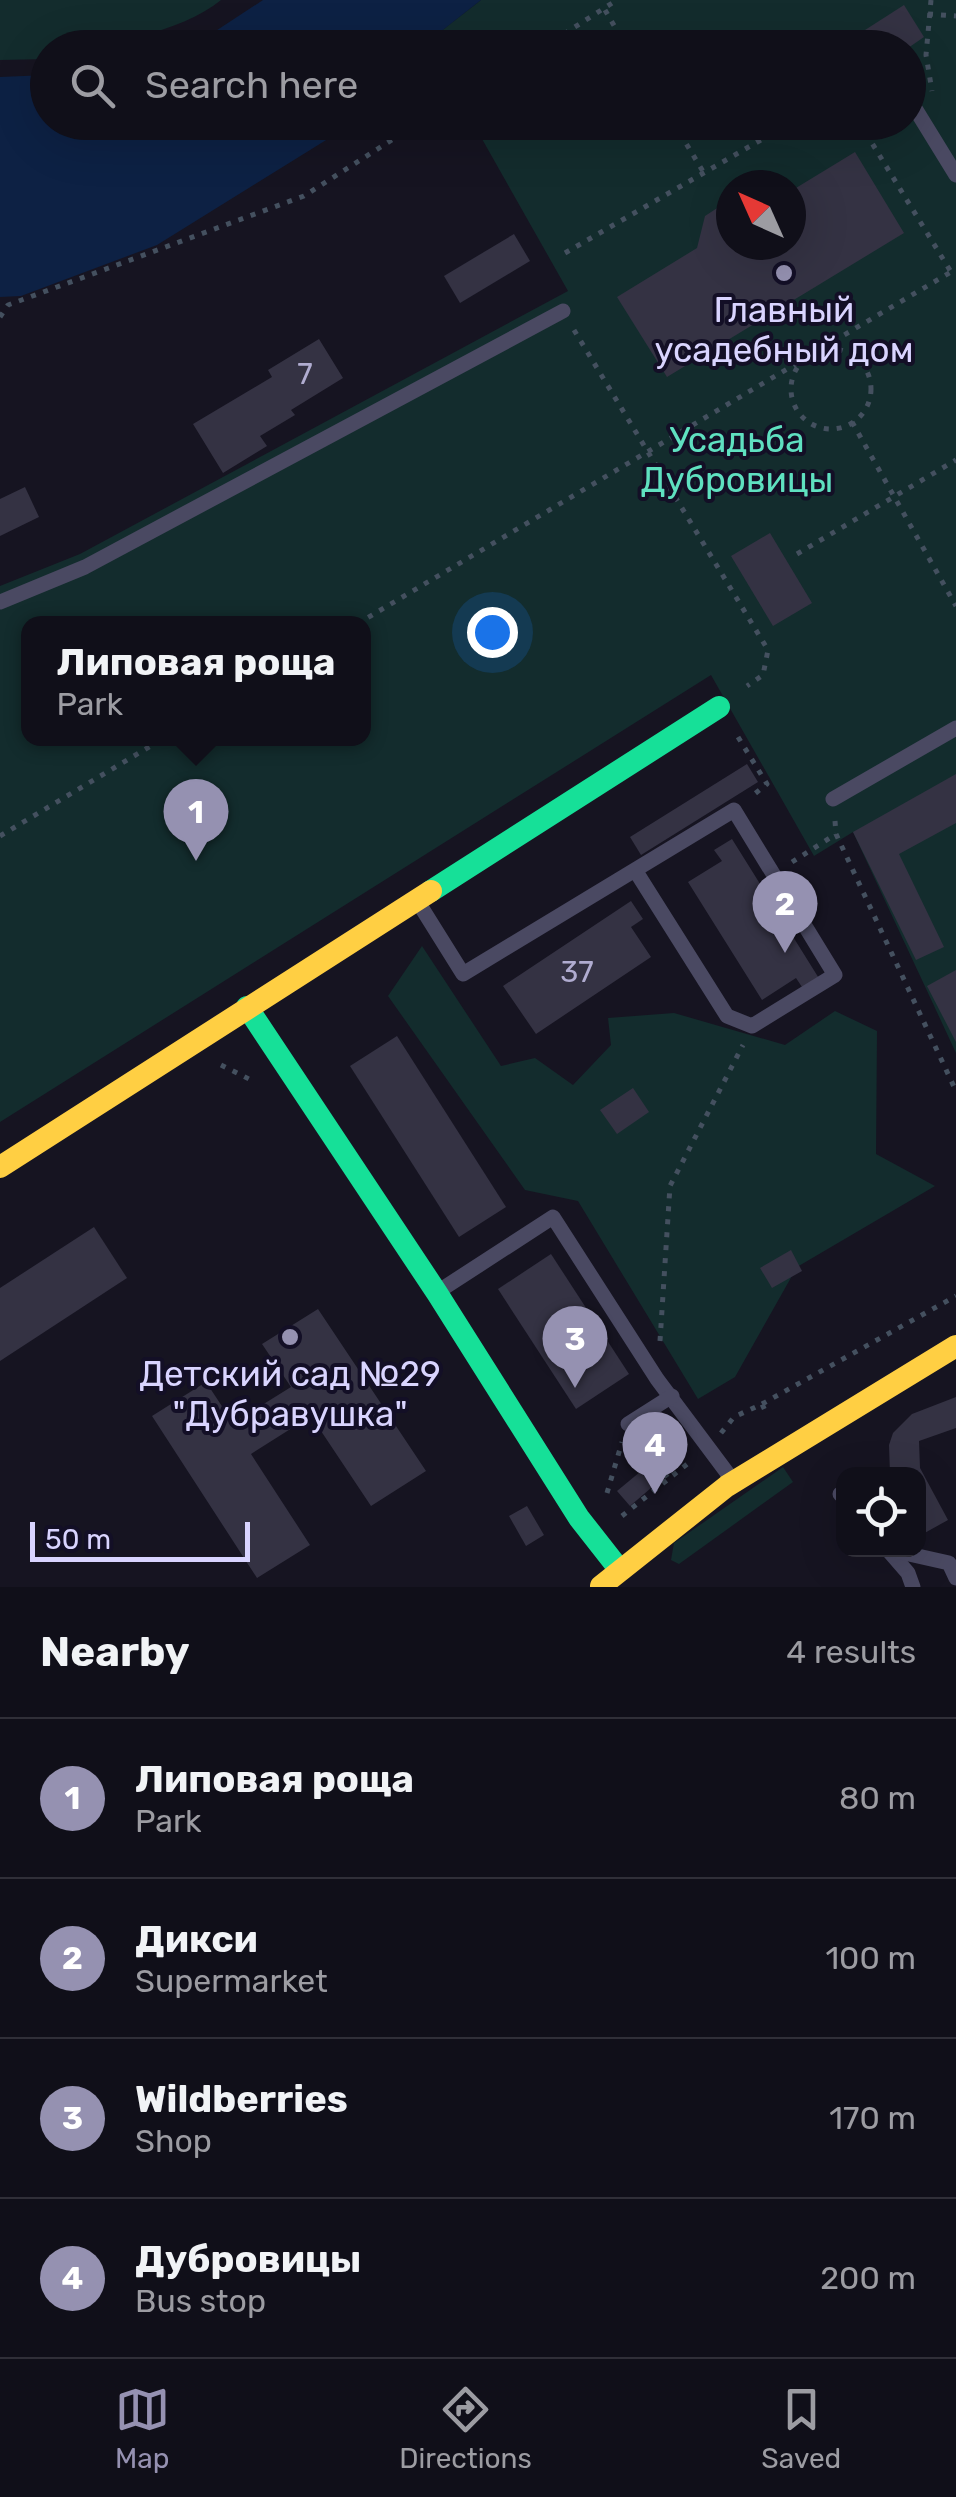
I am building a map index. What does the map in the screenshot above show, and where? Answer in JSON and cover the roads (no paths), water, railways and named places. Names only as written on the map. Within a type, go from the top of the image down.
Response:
[{"type":"street","points":[[0,1167],[719,706]]},
{"type":"street","points":[[247,1007],[403,1258],[437,1292],[495,1401],[593,1540],[620,1569]]},
{"type":"street","points":[[599,1587],[734,1481],[856,1402],[956,1346]]},
{"type":"lane","points":[[926,126],[956,175]]},
{"type":"lane","points":[[0,602],[85,567],[563,311]]},
{"type":"lane","points":[[833,798],[956,728]]},
{"type":"lane","points":[[416,899],[464,974],[635,870],[734,810],[835,976],[752,1026],[727,1016],[635,870]]},
{"type":"lane","points":[[437,1292],[553,1218],[657,1379],[734,1481]]},
{"type":"lane","points":[[628,1424],[672,1396]]},
{"type":"lane","points":[[894,1557],[911,1580]]},
{"type":"lane","points":[[923,1557],[948,1562],[956,1578]]},
{"type":"water","points":[[263,0],[481,0],[443,30],[217,30]]},
{"type":"water","points":[[30,76],[30,140],[326,140],[157,245],[21,296],[0,297],[0,77]]},
{"type":"place","name":"Главный усадебный дом","points":[[784,273]]},
{"type":"place","name":"Липовая роща","points":[[196,861]]},
{"type":"place","name":"Дикси","points":[[785,953]]},
{"type":"place","name":"Детский сад №29 \"Дубравушка\"","points":[[290,1337]]},
{"type":"place","name":"Wildberries","points":[[575,1388]]},
{"type":"place","name":"Дубровицы","points":[[655,1494]]},
{"type":"park label","name":"Усадьба Дубровицы","points":[[737,460]]}]
